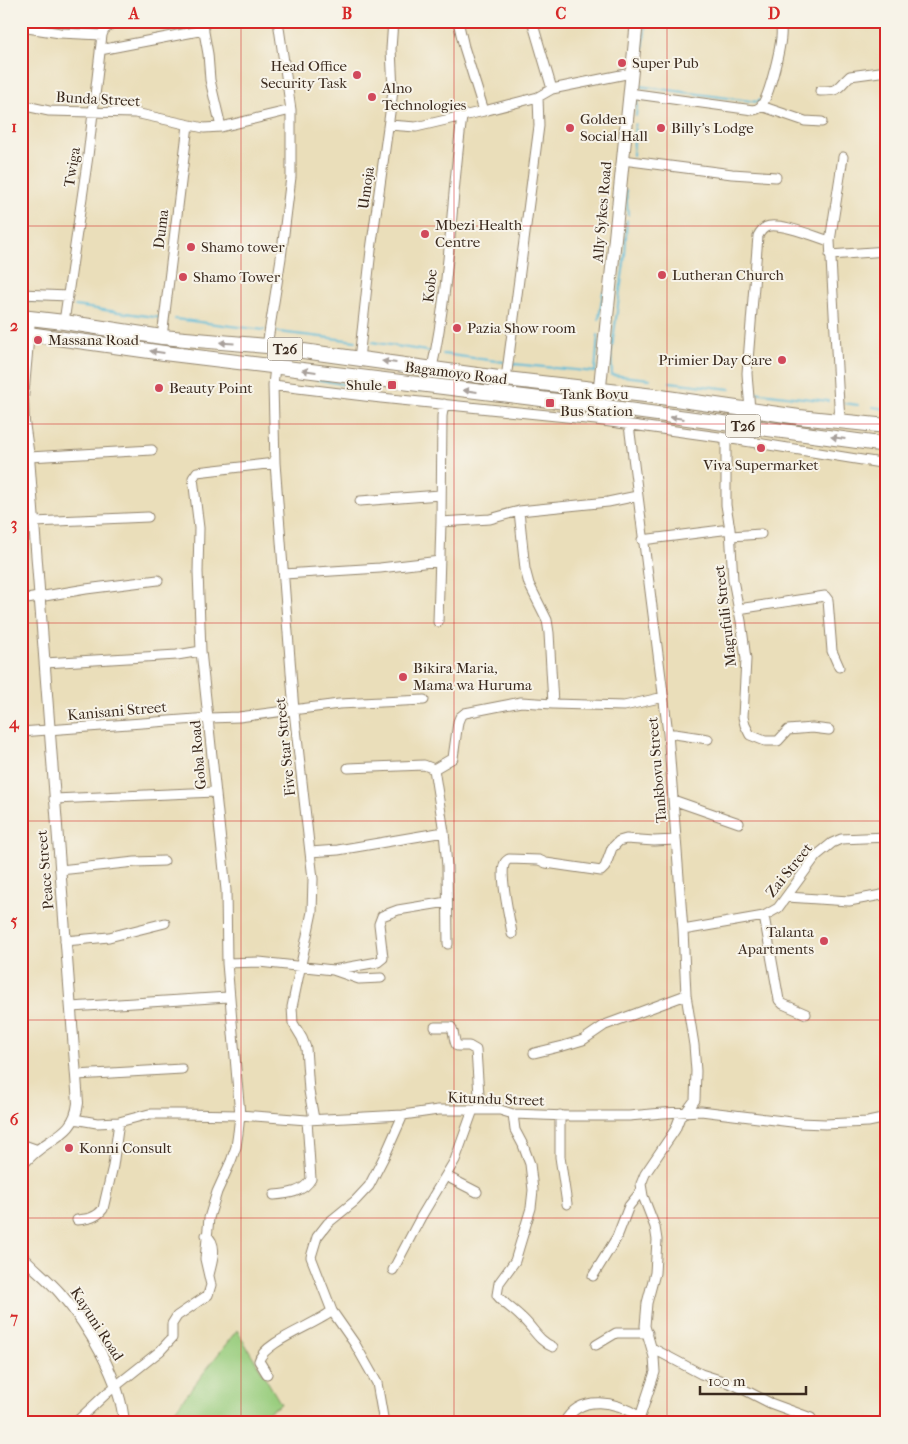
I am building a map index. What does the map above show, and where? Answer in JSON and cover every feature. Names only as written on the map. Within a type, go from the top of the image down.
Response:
[{"type":"highway","name":"Bagamoyo Road","points":[[26,318],[162,337],[267,346],[506,379],[840,422],[887,426]]},
{"type":"highway","name":"Bagamoyo Road","points":[[25,333],[598,406],[654,421],[750,427],[887,445]]},
{"type":"main road","name":"Ally Sykes Road","points":[[598,406],[637,21]]},
{"type":"street","points":[[21,26],[60,33],[102,35],[104,30],[115,21]]},
{"type":"street","points":[[267,346],[291,177],[291,110],[278,21]]},
{"type":"street","name":"Umoja","points":[[359,359],[370,250],[390,125],[393,91],[392,49],[394,21]]},
{"type":"street","points":[[458,21],[484,111]]},
{"type":"street","points":[[532,21],[552,89]]},
{"type":"street","points":[[761,106],[774,71],[780,44],[781,28],[778,21]]},
{"type":"street","points":[[100,50],[203,26],[210,80],[221,127]]},
{"type":"street","name":"Twiga","points":[[64,322],[94,111],[102,35]]},
{"type":"street","points":[[820,91],[832,91],[841,88],[850,76],[887,71]]},
{"type":"street","points":[[390,125],[416,127],[462,117],[538,96],[552,89],[631,73]]},
{"type":"street","points":[[629,94],[752,110],[761,106],[804,121],[822,122]]},
{"type":"street","points":[[506,379],[539,126],[538,96]]},
{"type":"street","name":"Bunda Street","points":[[21,105],[49,110],[135,113],[204,128],[221,127],[291,110]]},
{"type":"street","name":"Kobe","points":[[432,368],[443,296],[454,175],[462,117]]},
{"type":"street","name":"Duma","points":[[162,337],[188,125]]},
{"type":"street","points":[[840,422],[830,242],[842,157]]},
{"type":"street","points":[[623,160],[732,174],[776,177]]},
{"type":"street","points":[[750,427],[751,410],[747,373],[758,236],[760,231],[767,226],[778,226],[830,242]]},
{"type":"street","points":[[830,255],[887,251]]},
{"type":"street","points":[[21,294],[68,296]]},
{"type":"street","name":"Peace Street","points":[[26,318],[22,422],[29,457],[71,1007],[78,1103],[74,1119]]},
{"type":"street","name":"Five Star Street","points":[[274,1196],[289,1198],[308,1186],[312,1180],[306,1048],[293,1023],[292,1007],[312,912],[313,879],[294,711],[275,463],[273,385],[275,366]]},
{"type":"street","points":[[273,385],[628,425],[654,421],[726,438],[887,464]]},
{"type":"street","points":[[438,622],[442,416],[444,404]]},
{"type":"street","name":"Tankbovu Street","points":[[593,1276],[617,1237],[629,1206],[642,1190],[642,1179],[672,1135],[680,1117],[695,1100],[696,1071],[686,995],[668,733],[628,425]]},
{"type":"street","name":"Magufuli Street","points":[[726,438],[726,505],[734,580],[746,659],[743,708],[745,725],[748,732],[757,738],[773,742],[778,741],[788,730],[812,728],[829,730]]},
{"type":"street","points":[[29,457],[152,450]]},
{"type":"street","name":"Goba Road","points":[[117,1386],[169,1342],[173,1333],[172,1324],[177,1316],[208,1295],[211,1285],[205,1259],[206,1235],[212,1206],[236,1147],[240,1115],[228,997],[226,890],[201,651],[198,528],[193,478],[197,472],[275,463]]},
{"type":"street","points":[[360,500],[440,495]]},
{"type":"street","points":[[441,522],[490,519],[519,511],[608,502],[637,496]]},
{"type":"street","points":[[519,511],[525,569],[529,584],[547,620],[553,704]]},
{"type":"street","points":[[34,522],[148,517]]},
{"type":"street","points":[[642,540],[730,533],[761,534]]},
{"type":"street","points":[[284,574],[380,568],[440,561]]},
{"type":"street","points":[[21,600],[158,580]]},
{"type":"street","points":[[738,609],[825,596],[828,600],[832,651],[839,667]]},
{"type":"street","points":[[45,663],[201,651]]},
{"type":"street","points":[[434,769],[454,758],[458,722],[460,717],[465,714],[521,702],[529,704],[624,706],[664,697]]},
{"type":"street","name":"Kanisani Street","points":[[21,732],[240,717],[339,704],[424,700]]},
{"type":"street","points":[[668,733],[708,739]]},
{"type":"street","points":[[348,768],[408,764],[424,765],[434,769]]},
{"type":"street","points":[[434,769],[444,832],[448,944]]},
{"type":"street","points":[[54,799],[215,792]]},
{"type":"street","points":[[673,800],[739,822]]},
{"type":"street","points":[[310,852],[338,850],[444,832]]},
{"type":"street","name":"Zai Street","points":[[683,930],[764,916],[778,908],[816,856],[832,843],[841,839],[887,836]]},
{"type":"street","points":[[512,934],[503,871],[506,860],[539,860],[546,863],[601,871],[605,867],[612,848],[619,841],[626,839],[654,842],[676,840]]},
{"type":"street","points":[[60,870],[135,862],[164,861]]},
{"type":"street","points":[[787,897],[849,901],[887,894]]},
{"type":"street","points":[[333,970],[382,960],[379,924],[382,916],[398,910],[446,902]]},
{"type":"street","points":[[764,916],[779,1000],[783,1004],[806,1014]]},
{"type":"street","points":[[65,941],[110,937],[165,923]]},
{"type":"street","points":[[227,963],[259,962],[333,970],[359,979],[381,978]]},
{"type":"street","points":[[534,1053],[583,1040],[605,1025],[686,995]]},
{"type":"street","points":[[71,1007],[228,997]]},
{"type":"street","points":[[393,1270],[421,1217],[446,1176],[476,1110],[476,1050],[468,1046],[457,1046],[451,1027],[435,1027]]},
{"type":"street","points":[[76,1076],[182,1069]]},
{"type":"street","name":"Kitundu Street","points":[[74,1119],[97,1123],[119,1122],[149,1114],[240,1115],[310,1119],[403,1115],[438,1110],[500,1110],[513,1114],[560,1116],[629,1116],[701,1112],[800,1123],[842,1124],[887,1118]]},
{"type":"street","points":[[513,1114],[515,1130],[526,1151],[530,1164],[533,1190],[531,1208],[515,1261],[499,1283],[498,1295],[502,1301],[526,1322],[543,1343],[553,1347]]},
{"type":"street","points":[[384,1423],[377,1383],[355,1344],[332,1311],[311,1257],[316,1237],[328,1223],[355,1201],[369,1186],[403,1115]]},
{"type":"street","points":[[560,1116],[560,1156],[567,1204]]},
{"type":"street","points":[[21,1166],[38,1150],[58,1137],[74,1119]]},
{"type":"street","points":[[77,1220],[92,1218],[100,1214],[103,1209],[113,1166],[119,1122]]},
{"type":"street","points":[[21,1144],[38,1150]]},
{"type":"street","points":[[446,1176],[477,1192]]},
{"type":"street","points":[[564,1423],[578,1406],[592,1402],[618,1406],[639,1420],[655,1372],[652,1348],[646,1326],[647,1303],[655,1273],[657,1240],[655,1227],[642,1190]]},
{"type":"street","name":"Kayuni Road","points":[[21,1255],[71,1306],[103,1358],[117,1386],[124,1423]]},
{"type":"street","points":[[267,1374],[259,1361],[262,1354],[290,1334],[332,1311]]},
{"type":"street","points":[[596,1345],[616,1333],[648,1334]]},
{"type":"street","points":[[652,1348],[701,1374],[736,1385],[770,1403],[811,1418]]},
{"type":"street","points":[[75,1423],[96,1402],[117,1386]]},
{"type":"street","points":[[880,1423],[887,1414]]},
{"type":"green space","points":[[237,1330],[281,1404],[250,1423],[180,1423],[171,1415]]},
{"type":"waterway","points":[[646,21],[639,86],[758,102],[759,100]]},
{"type":"waterway","points":[[768,77],[776,43]]},
{"type":"waterway","points":[[636,116],[638,96]]},
{"type":"waterway","points":[[633,156],[635,124]]},
{"type":"waterway","points":[[626,190],[628,215]]},
{"type":"waterway","points":[[627,220],[625,256],[611,354],[612,375],[650,379]]},
{"type":"waterway","points":[[599,319],[603,292]]},
{"type":"waterway","points":[[21,300],[62,303]]},
{"type":"waterway","points":[[75,306],[162,318]]},
{"type":"waterway","points":[[175,319],[264,330]]},
{"type":"waterway","points":[[278,332],[356,341]]},
{"type":"waterway","points":[[514,364],[595,372],[598,335]]},
{"type":"waterway","points":[[372,342],[432,352]]},
{"type":"waterway","points":[[443,354],[504,362]]},
{"type":"waterway","points":[[304,377],[347,385],[420,391]]},
{"type":"waterway","points":[[670,382],[730,389]]},
{"type":"waterway","points":[[753,392],[828,401]]},
{"type":"waterway","points":[[844,403],[858,405]]},
{"type":"waterway","points":[[873,407],[887,409]]},
{"type":"place","name":"Super Pub","points":[[622,63]]},
{"type":"place","name":"Head Office Security Task","points":[[357,75]]},
{"type":"place","name":"Alno Technologies","points":[[372,97]]},
{"type":"place","name":"Golden Social Hall","points":[[570,128]]},
{"type":"place","name":"Billy's Lodge","points":[[661,128]]},
{"type":"place","name":"Mbezi Health Centre","points":[[425,234]]},
{"type":"place","name":"Shamo tower","points":[[191,247]]},
{"type":"place","name":"Lutheran Church","points":[[662,275]]},
{"type":"place","name":"Shamo Tower","points":[[183,277]]},
{"type":"place","name":"Pazia Show room","points":[[457,328]]},
{"type":"place","name":"Massana Road","points":[[38,340]]},
{"type":"place","name":"Primier Day Care","points":[[782,360]]},
{"type":"place","name":"Shule","points":[[392,385]]},
{"type":"place","name":"Beauty Point","points":[[159,388]]},
{"type":"place","name":"Tank Bovu Bus Station","points":[[550,403]]},
{"type":"place","name":"Viva Supermarket","points":[[761,448]]},
{"type":"place","name":"Bikira Maria, Mama wa Huruma","points":[[403,677]]},
{"type":"place","name":"Talanta Apartments","points":[[824,941]]},
{"type":"place","name":"Konni Consult","points":[[69,1148]]}]
